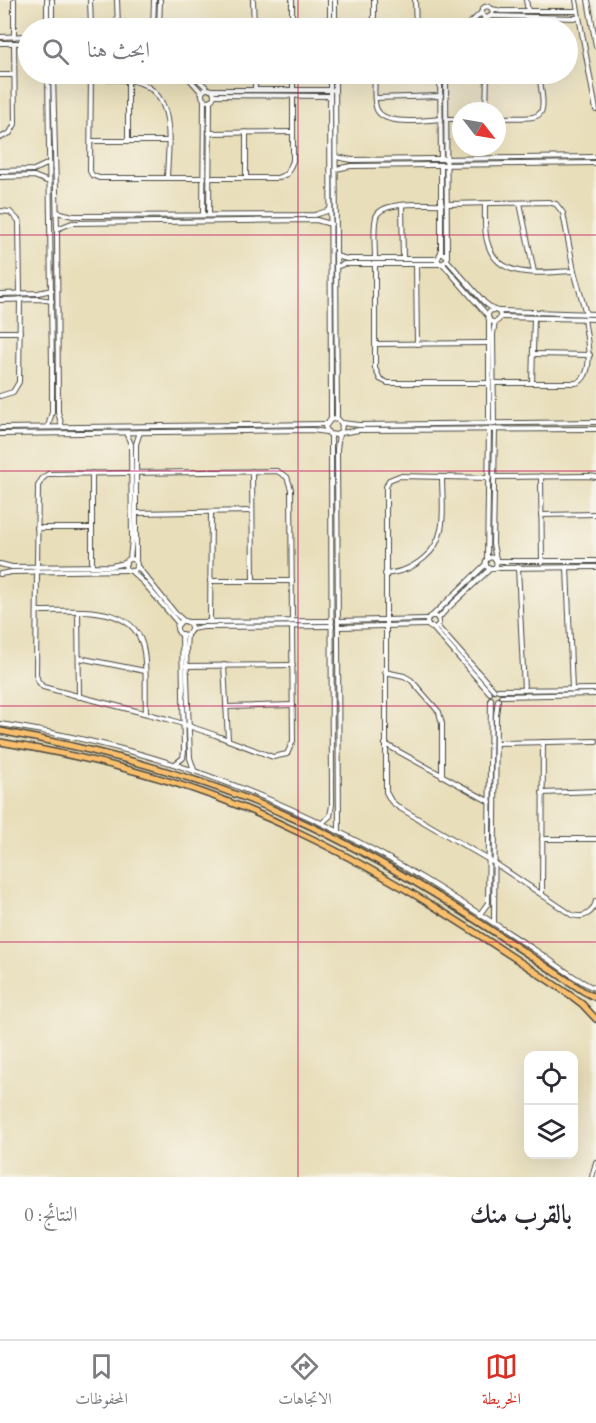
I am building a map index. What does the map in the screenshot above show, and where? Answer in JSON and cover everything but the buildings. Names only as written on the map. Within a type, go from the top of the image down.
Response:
[{"type":"main road","points":[[0,731],[70,745],[182,775],[295,819],[397,871],[596,998]]},
{"type":"main road","points":[[51,752],[54,747],[52,741]]},
{"type":"main road","points":[[0,742],[68,755],[188,788],[300,832],[415,894],[570,995],[596,1019]]},
{"type":"main road","points":[[68,755],[66,749],[70,745]]},
{"type":"main road","points":[[481,924],[483,916]]},
{"type":"street","points":[[14,0],[14,37]]},
{"type":"street","points":[[47,0],[47,18]]},
{"type":"street","points":[[52,0],[52,18]]},
{"type":"street","points":[[90,0],[91,18]]},
{"type":"street","points":[[117,0],[118,18]]},
{"type":"street","points":[[153,18],[154,0]]},
{"type":"street","points":[[159,0],[159,18]]},
{"type":"street","points":[[253,0],[254,18]]},
{"type":"street","points":[[292,0],[292,18]]},
{"type":"street","points":[[330,0],[330,18]]},
{"type":"street","points":[[335,0],[335,18]]},
{"type":"street","points":[[374,0],[374,18]]},
{"type":"street","points":[[415,0],[416,18]]},
{"type":"street","points":[[526,0],[528,11]]},
{"type":"street","points":[[576,0],[596,110]]},
{"type":"street","points":[[588,0],[596,46]]},
{"type":"street","points":[[484,1],[490,8]]},
{"type":"street","points":[[482,11],[484,1]]},
{"type":"street","points":[[475,18],[486,6],[528,11],[578,10]]},
{"type":"street","points":[[488,17],[490,8]]},
{"type":"street","points":[[482,11],[488,17],[579,18]]},
{"type":"street","points":[[0,37],[18,37]]},
{"type":"street","points":[[0,43],[18,43]]},
{"type":"street","points":[[0,138],[10,133],[15,124],[14,43]]},
{"type":"street","points":[[0,75],[14,75]]},
{"type":"street","points":[[48,84],[57,229],[55,365],[48,427]]},
{"type":"street","points":[[53,84],[49,163],[52,301],[58,412],[62,427]]},
{"type":"street","points":[[91,84],[90,171],[94,177],[204,178]]},
{"type":"street","points":[[128,84],[128,141]]},
{"type":"street","points":[[139,84],[160,99],[168,119],[167,178]]},
{"type":"street","points":[[194,84],[207,100],[209,215]]},
{"type":"street","points":[[203,84],[214,95]]},
{"type":"street","points":[[255,84],[255,90]]},
{"type":"street","points":[[293,84],[293,90]]},
{"type":"street","points":[[0,428],[326,424],[331,419],[336,267],[336,157],[332,84]]},
{"type":"street","points":[[334,84],[330,96],[330,210],[337,419],[341,423],[356,425],[409,427]]},
{"type":"street","points":[[375,84],[378,111],[388,119],[441,119]]},
{"type":"street","points":[[440,84],[441,159]]},
{"type":"street","points":[[436,259],[441,253],[447,165],[446,84]]},
{"type":"street","points":[[486,102],[487,84]]},
{"type":"street","points":[[506,118],[532,118],[540,114],[544,107],[541,84]]},
{"type":"street","points":[[202,93],[209,89],[333,90]]},
{"type":"street","points":[[207,100],[214,95],[330,96]]},
{"type":"street","points":[[209,178],[277,178],[287,174],[293,165],[293,96]]},
{"type":"street","points":[[375,98],[441,96]]},
{"type":"street","points":[[203,215],[207,100]]},
{"type":"street","points":[[447,119],[452,119]]},
{"type":"street","points":[[246,132],[246,178]]},
{"type":"street","points":[[209,133],[293,132]]},
{"type":"street","points":[[90,141],[168,141]]},
{"type":"street","points":[[336,157],[352,160],[596,157]]},
{"type":"street","points":[[545,157],[545,164]]},
{"type":"street","points":[[509,158],[509,164]]},
{"type":"street","points":[[400,159],[400,165]]},
{"type":"street","points":[[0,171],[34,170],[49,163]]},
{"type":"street","points":[[330,173],[351,166],[596,163]]},
{"type":"street","points":[[441,165],[447,258],[442,264]]},
{"type":"street","points":[[0,177],[34,176],[50,182]]},
{"type":"street","points":[[520,203],[534,272]]},
{"type":"street","points":[[552,203],[562,210],[585,316],[592,364],[590,373],[580,382],[384,382],[375,372],[375,262],[378,213],[386,206],[444,204],[552,203]]},
{"type":"street","points":[[485,204],[487,240],[493,254],[508,269],[520,272],[574,271]]},
{"type":"street","points":[[402,205],[403,259]]},
{"type":"street","points":[[57,211],[69,216],[148,216],[315,215],[330,210]]},
{"type":"street","points":[[0,211],[10,212],[19,221],[20,294]]},
{"type":"street","points":[[268,214],[268,221]]},
{"type":"street","points":[[148,216],[148,222]]},
{"type":"street","points":[[57,229],[72,223],[316,220],[331,224]]},
{"type":"street","points":[[441,253],[484,302],[496,310],[500,317]]},
{"type":"street","points":[[336,256],[375,262],[442,264]]},
{"type":"street","points":[[336,267],[344,264],[403,259],[436,259],[488,318],[495,322]]},
{"type":"street","points":[[416,264],[417,344]]},
{"type":"street","points":[[0,294],[52,291]]},
{"type":"street","points":[[0,396],[10,394],[18,386],[20,299]]},
{"type":"street","points":[[0,300],[52,301]]},
{"type":"street","points":[[491,356],[488,343],[489,312],[496,310],[552,316],[596,316]]},
{"type":"street","points":[[498,700],[437,626],[438,619],[446,610],[493,568],[496,560],[493,544],[491,383],[495,322],[500,317],[552,316]]},
{"type":"street","points":[[532,383],[534,318]]},
{"type":"street","points":[[0,332],[20,332]]},
{"type":"street","points":[[375,344],[488,343]]},
{"type":"street","points":[[533,354],[590,355]]},
{"type":"street","points":[[331,419],[337,419]]},
{"type":"street","points":[[560,422],[560,428]]},
{"type":"street","points":[[492,426],[596,422]]},
{"type":"street","points":[[339,832],[337,821],[335,560],[337,449],[341,423]]},
{"type":"street","points":[[326,424],[326,432]]},
{"type":"street","points":[[223,425],[223,431]]},
{"type":"street","points":[[0,435],[312,430],[331,435],[359,430],[409,427],[492,426],[596,429]]},
{"type":"street","points":[[41,428],[41,434]]},
{"type":"street","points":[[140,432],[136,444],[129,571],[144,583],[179,624],[178,629],[184,634],[190,758],[195,771]]},
{"type":"street","points":[[0,564],[37,569],[134,570],[137,564],[137,513],[131,444],[126,433]]},
{"type":"street","points":[[331,435],[335,560]]},
{"type":"street","points":[[252,471],[254,581]]},
{"type":"street","points":[[277,471],[284,474],[290,481],[293,741],[290,750],[283,756],[273,758],[183,724],[46,689],[38,681],[37,528],[38,490],[42,479],[52,473],[134,472],[277,471]]},
{"type":"street","points":[[92,473],[92,566]]},
{"type":"street","points":[[541,476],[542,562]]},
{"type":"street","points":[[596,477],[541,476],[492,479],[399,477],[392,478],[385,490],[385,786],[391,801],[489,860],[572,915],[577,917],[588,914],[594,908],[596,901]]},
{"type":"street","points":[[386,574],[402,572],[412,567],[430,553],[438,543],[442,531],[442,477]]},
{"type":"street","points":[[486,562],[492,479]]},
{"type":"street","points":[[137,513],[252,511]]},
{"type":"street","points":[[210,622],[211,512]]},
{"type":"street","points":[[542,515],[596,514]]},
{"type":"street","points":[[37,528],[92,528]]},
{"type":"street","points":[[457,652],[430,626],[430,617],[491,557],[496,560],[542,562],[596,561]]},
{"type":"street","points":[[0,574],[37,569],[115,566],[128,561],[137,564],[175,613],[190,624],[191,629]]},
{"type":"street","points":[[486,562],[493,568],[596,567]]},
{"type":"street","points":[[518,567],[524,690]]},
{"type":"street","points":[[567,567],[572,690]]},
{"type":"street","points":[[210,581],[292,581]]},
{"type":"street","points":[[37,611],[109,613],[129,625],[142,644],[146,713]]},
{"type":"street","points":[[78,612],[79,697]]},
{"type":"street","points":[[184,634],[191,629],[204,627],[430,617],[438,619]]},
{"type":"street","points":[[179,624],[186,621],[292,624]]},
{"type":"street","points":[[335,623],[437,626]]},
{"type":"street","points":[[175,764],[184,754],[184,634]]},
{"type":"street","points":[[79,658],[145,671]]},
{"type":"street","points":[[224,665],[228,740]]},
{"type":"street","points":[[186,666],[293,665]]},
{"type":"street","points":[[385,672],[411,680],[439,712],[442,720],[442,776]]},
{"type":"street","points":[[322,823],[330,816],[332,809],[335,682]]},
{"type":"street","points":[[493,693],[596,689]]},
{"type":"street","points":[[493,693],[501,696],[596,694]]},
{"type":"street","points":[[483,916],[489,903],[493,693]]},
{"type":"street","points":[[494,923],[496,743],[498,700],[501,696]]},
{"type":"street","points":[[226,707],[293,705]]},
{"type":"street","points":[[0,724],[92,742],[175,764],[276,802],[322,823],[407,869],[596,989]]},
{"type":"street","points":[[496,743],[596,741]]},
{"type":"street","points":[[542,894],[543,742]]},
{"type":"street","points":[[385,744],[490,802]]},
{"type":"street","points":[[542,793],[596,791]]},
{"type":"street","points":[[542,839],[596,839]]},
{"type":"street","points":[[592,1177],[596,1162]]}]
